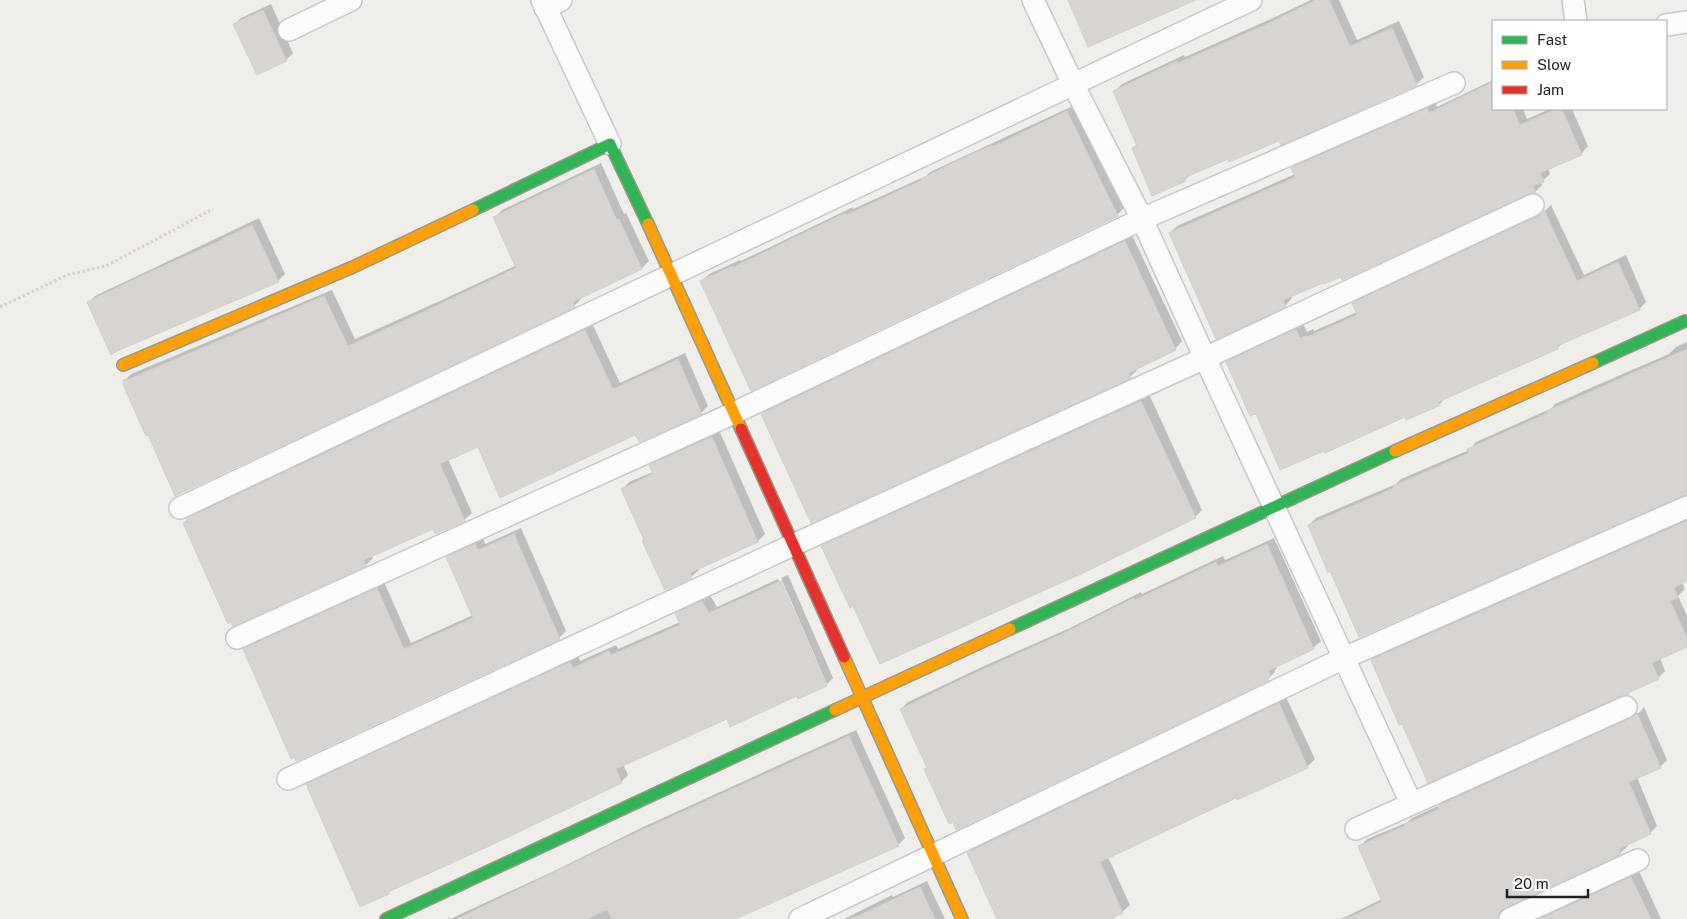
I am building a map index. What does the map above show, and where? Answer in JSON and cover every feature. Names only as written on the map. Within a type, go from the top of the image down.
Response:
[{"type":"street","points":[[288,30],[351,0]]},
{"type":"street","points":[[1033,0],[1142,219],[1411,803]]},
{"type":"street","points":[[180,508],[1252,0]]},
{"type":"street","points":[[1573,0],[1576,20]]},
{"type":"street","points":[[549,3],[610,144],[672,275],[962,919]]},
{"type":"street","points":[[1667,25],[1687,22]]},
{"type":"street","points":[[236,638],[734,413],[1142,219],[1454,83]]},
{"type":"street","points":[[123,365],[353,267],[610,144]]},
{"type":"street","points":[[288,779],[793,545],[1205,358],[1533,205]]},
{"type":"street","points":[[386,919],[1274,506],[1684,321]]},
{"type":"street","points":[[800,919],[1344,658],[1687,507]]},
{"type":"street","points":[[1356,829],[1626,707]]},
{"type":"street","points":[[1510,919],[1638,860]]},
{"type":"path","points":[[0,307],[67,275],[106,266],[213,209]]},
{"type":"building","points":[[1068,0],[1196,0],[1088,47]]},
{"type":"building","points":[[1316,0],[1329,0],[1350,46],[1392,28],[1417,85],[1281,145],[1279,141],[1229,162],[1228,159],[1184,178],[1186,181],[1152,196],[1132,148],[1137,146],[1113,91],[1177,61],[1178,63],[1265,25]]},
{"type":"building","points":[[263,10],[287,61],[257,75],[233,24]]},
{"type":"building","points":[[1492,82],[1492,110],[1513,110],[1520,125],[1554,110],[1562,110],[1582,155],[1540,173],[1544,182],[1533,186],[1536,193],[1528,194],[1342,280],[1341,277],[1323,283],[1283,300],[1286,307],[1216,339],[1169,233],[1295,177],[1291,168],[1427,108],[1429,113]]},
{"type":"building","points":[[1067,111],[1118,216],[751,391],[700,281],[734,267],[845,213],[846,215],[922,180],[959,160],[992,145],[992,147]]},
{"type":"building","points":[[594,169],[642,269],[573,302],[575,307],[175,496],[123,385],[123,380],[324,296],[348,346],[516,268],[493,217]]},
{"type":"building","points":[[1544,210],[1577,281],[1618,262],[1640,310],[1557,346],[1558,349],[1438,402],[1439,406],[1406,420],[1405,417],[1325,453],[1324,451],[1280,470],[1256,414],[1250,416],[1226,362],[1296,329],[1300,338],[1307,337],[1357,315],[1352,303],[1538,216]]},
{"type":"building","points":[[252,225],[279,282],[111,355],[87,302]]},
{"type":"building","points":[[1125,241],[1176,350],[1129,373],[1131,378],[811,523],[761,414]]},
{"type":"building","points":[[585,330],[613,389],[678,359],[702,414],[639,442],[635,435],[500,498],[478,447],[440,464],[465,521],[435,534],[433,529],[364,560],[366,566],[233,626],[231,622],[228,624],[183,523],[187,521],[186,519]]},
{"type":"building","points":[[1687,349],[1687,495],[1359,637],[1330,571],[1328,573],[1308,525],[1469,453],[1467,449],[1548,413],[1547,411]]},
{"type":"building","points":[[1141,401],[1196,518],[1083,573],[880,664],[853,606],[850,608],[821,546]]},
{"type":"building","points":[[712,437],[758,542],[690,573],[692,578],[665,590],[642,541],[644,540],[621,489],[653,474],[649,465]]},
{"type":"building","points":[[1687,521],[1687,581],[1674,588],[1678,598],[1670,601],[1687,638],[1687,647],[1652,663],[1659,679],[1628,693],[1629,695],[1621,696],[1428,783],[1402,724],[1399,725],[1371,660]]},
{"type":"building","points":[[514,534],[560,639],[296,761],[294,757],[291,759],[243,649],[377,588],[404,649],[473,618],[446,557],[475,544],[478,550]]},
{"type":"building","points":[[1267,544],[1314,649],[1268,671],[1271,676],[1267,678],[1269,680],[956,830],[953,822],[949,824],[924,769],[927,768],[900,709],[1062,634],[1134,598],[1135,600],[1216,562],[1218,566]]},
{"type":"building","points":[[781,581],[827,686],[798,699],[797,696],[730,727],[727,719],[616,769],[622,783],[388,892],[389,894],[360,907],[306,784],[570,662],[573,668],[609,651],[611,655],[680,625],[675,613],[702,601],[709,613]]},
{"type":"building","points":[[1279,703],[1308,768],[1237,800],[1236,798],[1100,862],[1123,913],[1111,919],[997,919],[967,853]]},
{"type":"building","points":[[1637,713],[1661,768],[1629,782],[1651,834],[1619,849],[1621,854],[1505,908],[1500,912],[1498,919],[1346,919],[1382,902],[1358,846],[1405,826],[1439,809],[1438,806],[1631,718]]},
{"type":"building","points":[[849,736],[899,846],[736,919],[612,919],[607,910],[587,919],[457,919],[627,837]]},
{"type":"building","points":[[1631,877],[1651,919],[1540,919]]},
{"type":"building","points":[[920,887],[935,919],[851,919]]},
{"type":"traffic: fast","points":[[473,210],[610,144],[648,224]]},
{"type":"traffic: fast","points":[[1593,363],[1685,321]]},
{"type":"traffic: fast","points":[[1010,629],[1395,451]]},
{"type":"traffic: fast","points":[[386,919],[835,710]]},
{"type":"traffic: slow","points":[[123,365],[353,267],[473,210]]},
{"type":"traffic: slow","points":[[648,224],[741,429]]},
{"type":"traffic: slow","points":[[1395,451],[1593,363]]},
{"type":"traffic: slow","points":[[835,710],[1010,629]]},
{"type":"traffic: slow","points":[[844,657],[962,919]]},
{"type":"traffic: jam","points":[[741,429],[844,657]]}]
